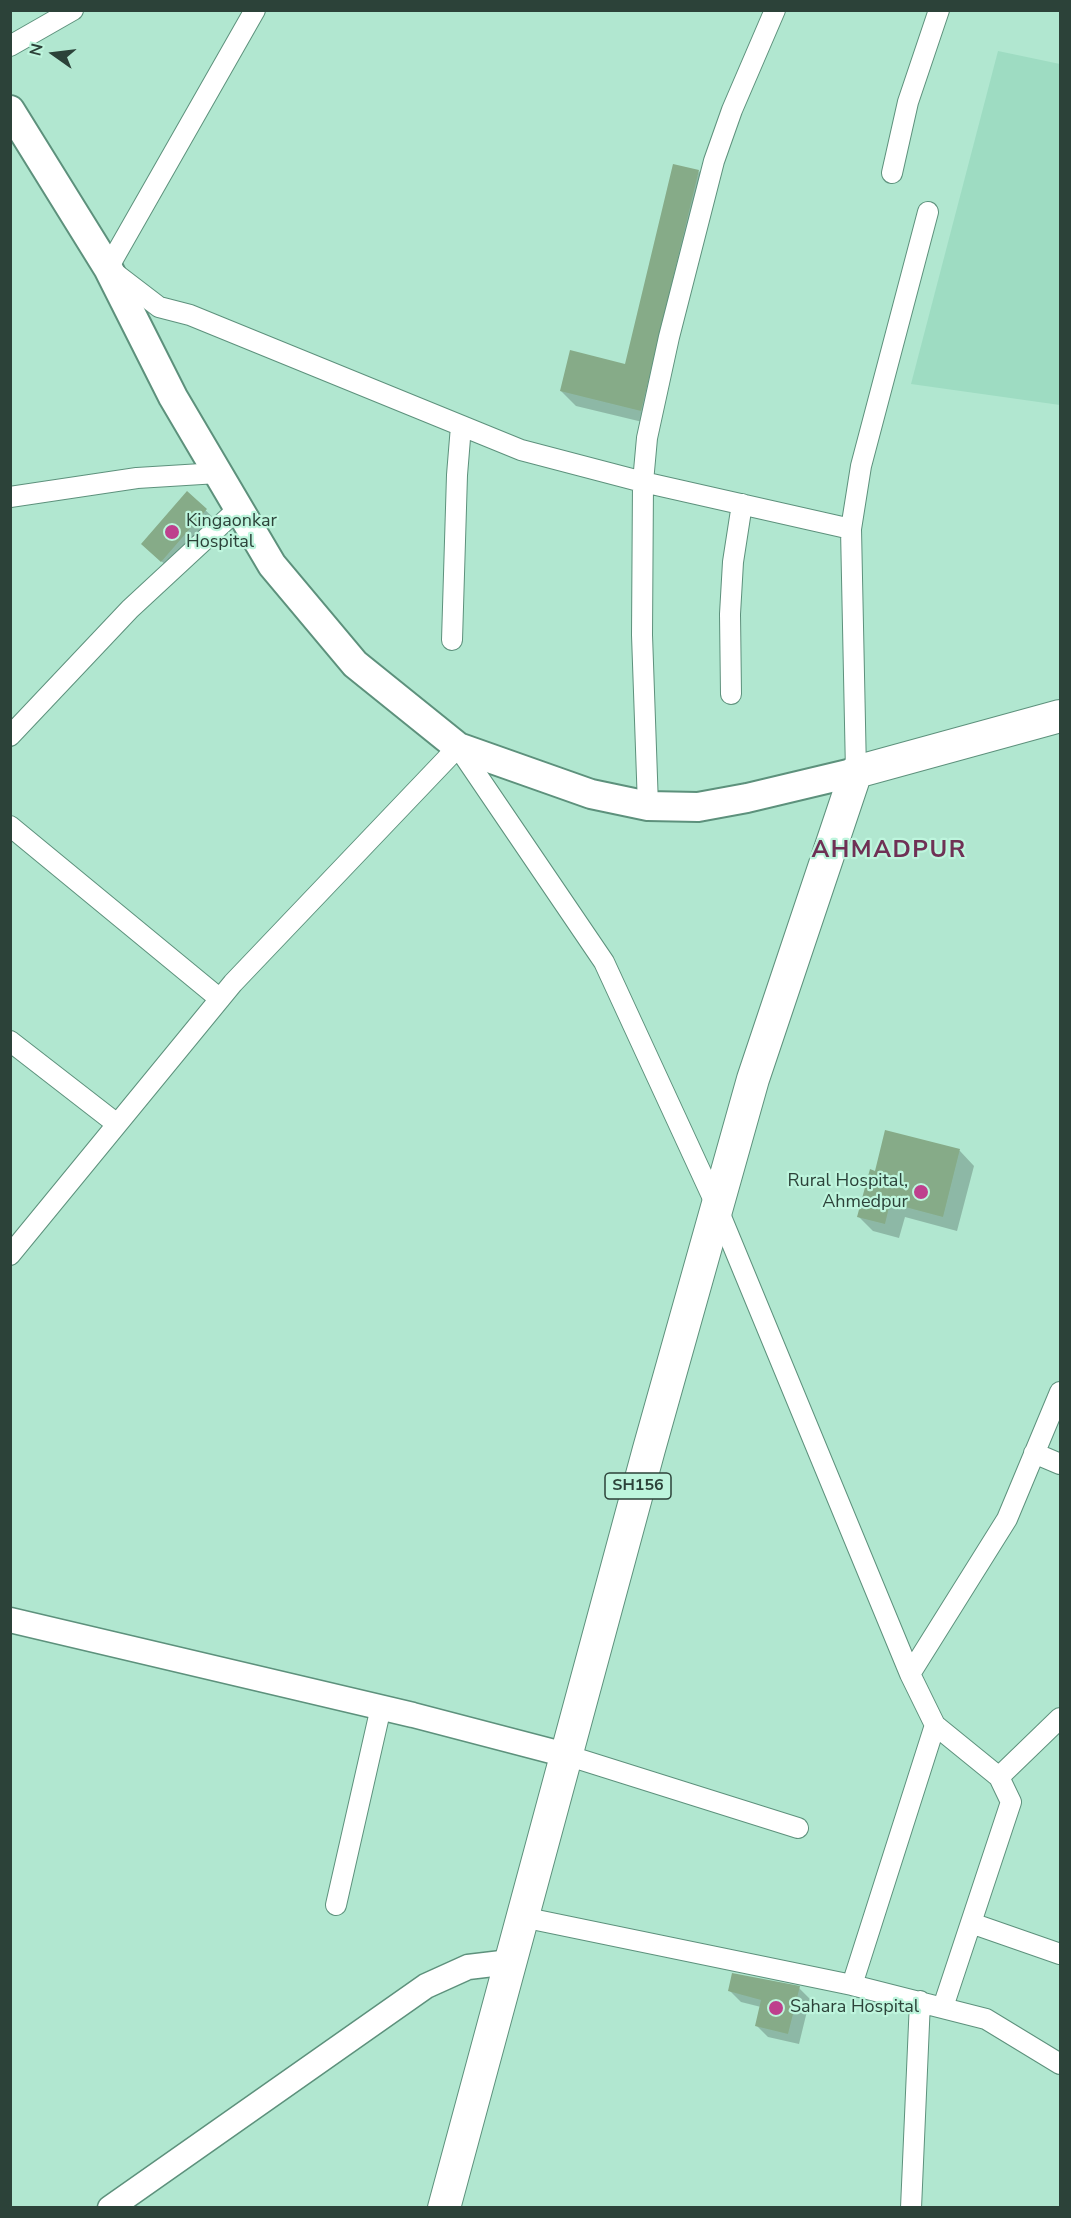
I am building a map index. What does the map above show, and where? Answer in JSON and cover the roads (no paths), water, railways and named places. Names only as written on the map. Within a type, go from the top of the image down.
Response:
[{"type":"main road","points":[[10,110],[108,268],[173,397],[272,565],[355,664],[458,747],[591,794],[648,806],[698,807],[747,798],[856,772],[1060,716]]},
{"type":"main road","name":"SH156","points":[[444,2208],[566,1755],[753,1078],[856,772]]},
{"type":"street","points":[[10,46],[73,10]]},
{"type":"street","points":[[255,10],[108,268],[159,307],[190,315],[521,450],[643,482],[851,529]]},
{"type":"street","points":[[648,806],[642,634],[643,482],[647,438],[669,337],[714,161],[732,110],[775,10]]},
{"type":"street","points":[[892,173],[908,102],[939,10]]},
{"type":"street","points":[[856,772],[851,529],[861,466],[928,212]]},
{"type":"street","points":[[452,640],[457,475],[461,426]]},
{"type":"street","points":[[10,497],[137,477],[218,473]]},
{"type":"street","points":[[731,694],[730,614],[733,562],[742,504]]},
{"type":"street","points":[[10,735],[130,609],[239,508]]},
{"type":"street","points":[[10,1255],[220,999],[458,747],[604,962],[717,1207],[910,1674],[935,1725],[999,1777],[1011,1802],[943,2007]]},
{"type":"street","points":[[10,826],[220,999]]},
{"type":"street","points":[[10,1041],[117,1124]]},
{"type":"street","points":[[910,1674],[1007,1519],[1060,1392]]},
{"type":"street","points":[[1034,1453],[1060,1464]]},
{"type":"street","points":[[10,1620],[381,1707],[566,1755],[798,1828]]},
{"type":"street","points":[[336,1905],[381,1707]]},
{"type":"street","points":[[999,1777],[1060,1718]]},
{"type":"street","points":[[852,1985],[935,1725]]},
{"type":"street","points":[[522,1917],[852,1985],[943,2007],[986,2019],[1060,2064]]},
{"type":"street","points":[[971,1923],[1060,1954]]},
{"type":"street","points":[[110,2208],[426,1986],[468,1966],[510,1962]]},
{"type":"street","points":[[911,2208],[920,2001]]},
{"type":"place","name":"Kingaonkar Hospital","points":[[172,532]]},
{"type":"place","name":"Rural Hospital, Ahmedpur","points":[[921,1192]]},
{"type":"place","name":"Sahara Hospital","points":[[776,2008]]},
{"type":"district","name":"AHMADPUR","points":[[889,851]]}]
